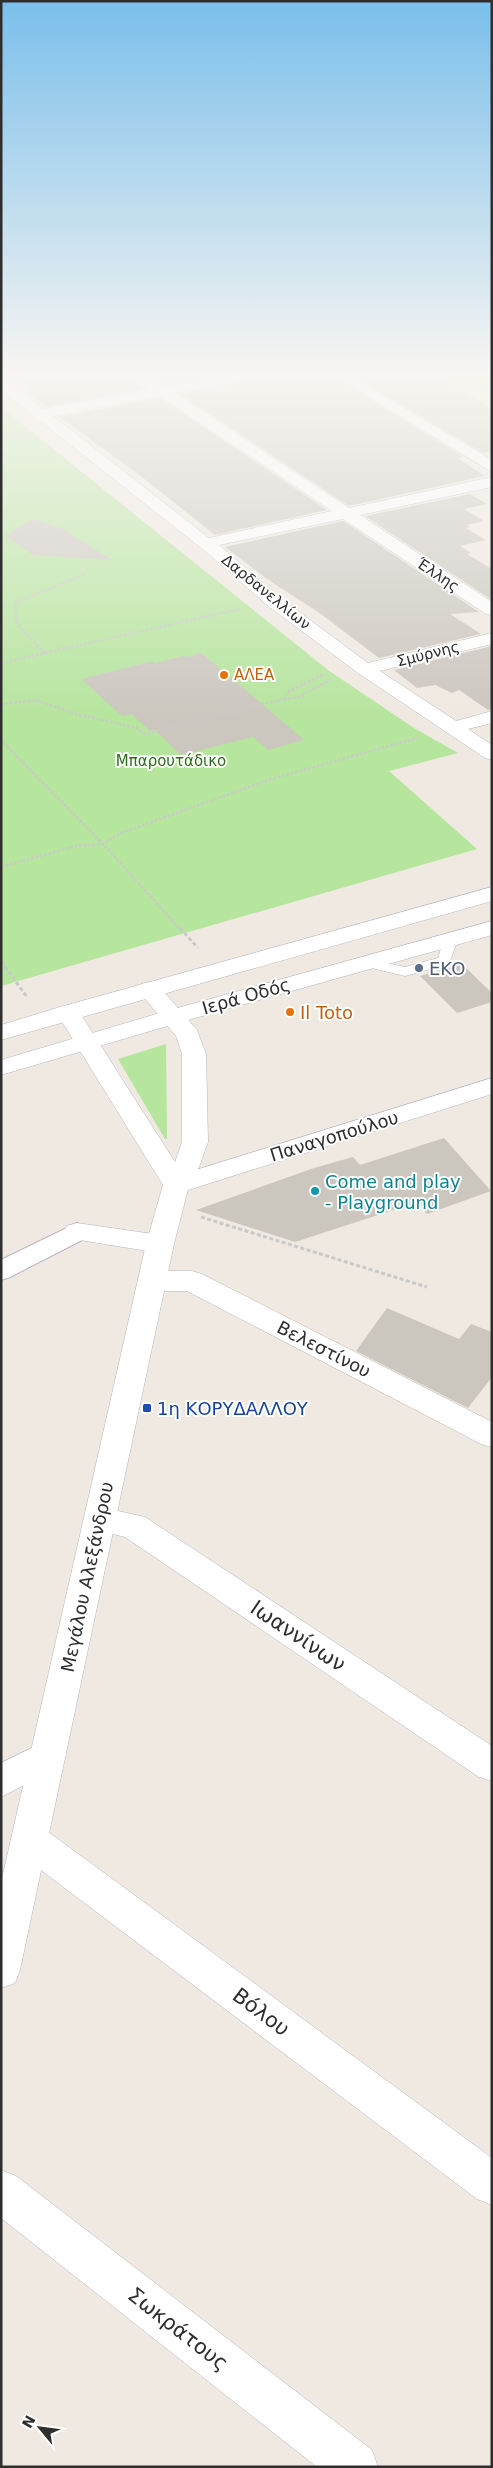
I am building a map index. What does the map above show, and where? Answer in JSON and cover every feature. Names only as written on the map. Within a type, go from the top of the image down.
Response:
[{"type":"street","name":"Δαρδανελλίων","points":[[137,488],[206,543],[273,601],[365,669],[455,727],[492,754]]},
{"type":"street","name":"Έλλης","points":[[309,488],[492,610]]},
{"type":"street","points":[[206,543],[463,488]]},
{"type":"street","name":"Σμύρνης","points":[[365,669],[492,638]]},
{"type":"street","points":[[455,727],[492,717]]},
{"type":"street","name":"Ιερά Οδός","points":[[1,1034],[68,1012],[492,894]]},
{"type":"street","name":"Ιερά Οδός","points":[[1,1068],[172,1017],[492,928]]},
{"type":"street","name":"Μεγάλου Αλεξάνδρου","points":[[1,1970],[160,1244],[173,1196],[195,1142],[194,1054],[191,1041],[149,990]]},
{"type":"street","points":[[68,1012],[88,1042],[173,1196]]},
{"type":"street","name":"Παναγοπούλου","points":[[173,1196],[492,1086]]},
{"type":"street","points":[[1,1271],[76,1232],[160,1244]]},
{"type":"street","name":"Βελεστίνου","points":[[152,1281],[192,1281],[492,1436]]},
{"type":"street","name":"Ιωαννίνων","points":[[100,1519],[134,1526],[492,1766]]},
{"type":"street","points":[[1,1781],[48,1755]]},
{"type":"street","name":"Βόλου","points":[[30,1840],[492,2184]]},
{"type":"street","name":"Σωκράτους","points":[[1,2191],[355,2467]]},
{"type":"path","points":[[44,653],[17,624],[15,603],[85,574],[88,568]]},
{"type":"path","points":[[1,663],[273,601]]},
{"type":"path","points":[[284,699],[288,692],[326,673]]},
{"type":"path","points":[[1,704],[36,700],[76,714],[137,728],[146,734],[284,699],[299,697],[333,679]]},
{"type":"path","points":[[1,867],[76,846],[103,844],[121,833],[268,780],[425,735]]},
{"type":"path","points":[[1,740],[103,844],[195,944]]},
{"type":"path","points":[[1,962],[31,1002]]},
{"type":"path","points":[[173,1196],[427,1287]]},
{"type":"green space","name":"Μπαρουτάδικο","points":[[1,488],[102,488],[328,670],[414,728],[458,753],[389,771],[477,849],[1,986]]},
{"type":"green space","points":[[166,1044],[167,1139],[165,1139],[118,1059]]},
{"type":"building","points":[[156,488],[294,488],[327,510],[215,535]]},
{"type":"building","points":[[322,488],[430,488],[349,506]]},
{"type":"building","points":[[470,494],[487,504],[464,509],[484,521],[467,525],[470,527],[466,528],[486,540],[460,546],[471,553],[467,554],[492,569],[492,600],[365,516]]},
{"type":"building","points":[[33,519],[63,529],[112,560],[33,555],[5,536]]},
{"type":"building","points":[[343,521],[479,612],[450,614],[481,634],[379,658],[321,614],[267,579],[225,547]]},
{"type":"building","points":[[492,646],[492,709],[488,710],[459,690],[452,693],[435,685],[417,688],[394,670]]},
{"type":"building","points":[[200,652],[304,740],[268,750],[253,737],[181,755],[154,729],[150,731],[131,714],[122,716],[81,679],[153,661],[155,663],[184,656],[190,657]]},
{"type":"building","points":[[462,964],[492,993],[492,1002],[457,1013],[420,976]]},
{"type":"building","points":[[444,1138],[491,1191],[427,1214],[418,1202],[295,1242],[196,1210],[314,1168],[353,1157],[360,1165]]},
{"type":"building","points":[[387,1308],[459,1339],[471,1324],[492,1332],[492,1377],[468,1408],[356,1351]]},
{"type":"place","name":"ΑΛΕΑ","points":[[224,675]]},
{"type":"place","name":"EKO","points":[[419,968]]},
{"type":"place","name":"Il Toto","points":[[290,1012]]},
{"type":"place","name":"Come and play - Playground","points":[[315,1191]]},
{"type":"place","name":"1η ΚΟΡΥΔΑΛΛΟΥ","points":[[147,1408]]}]
